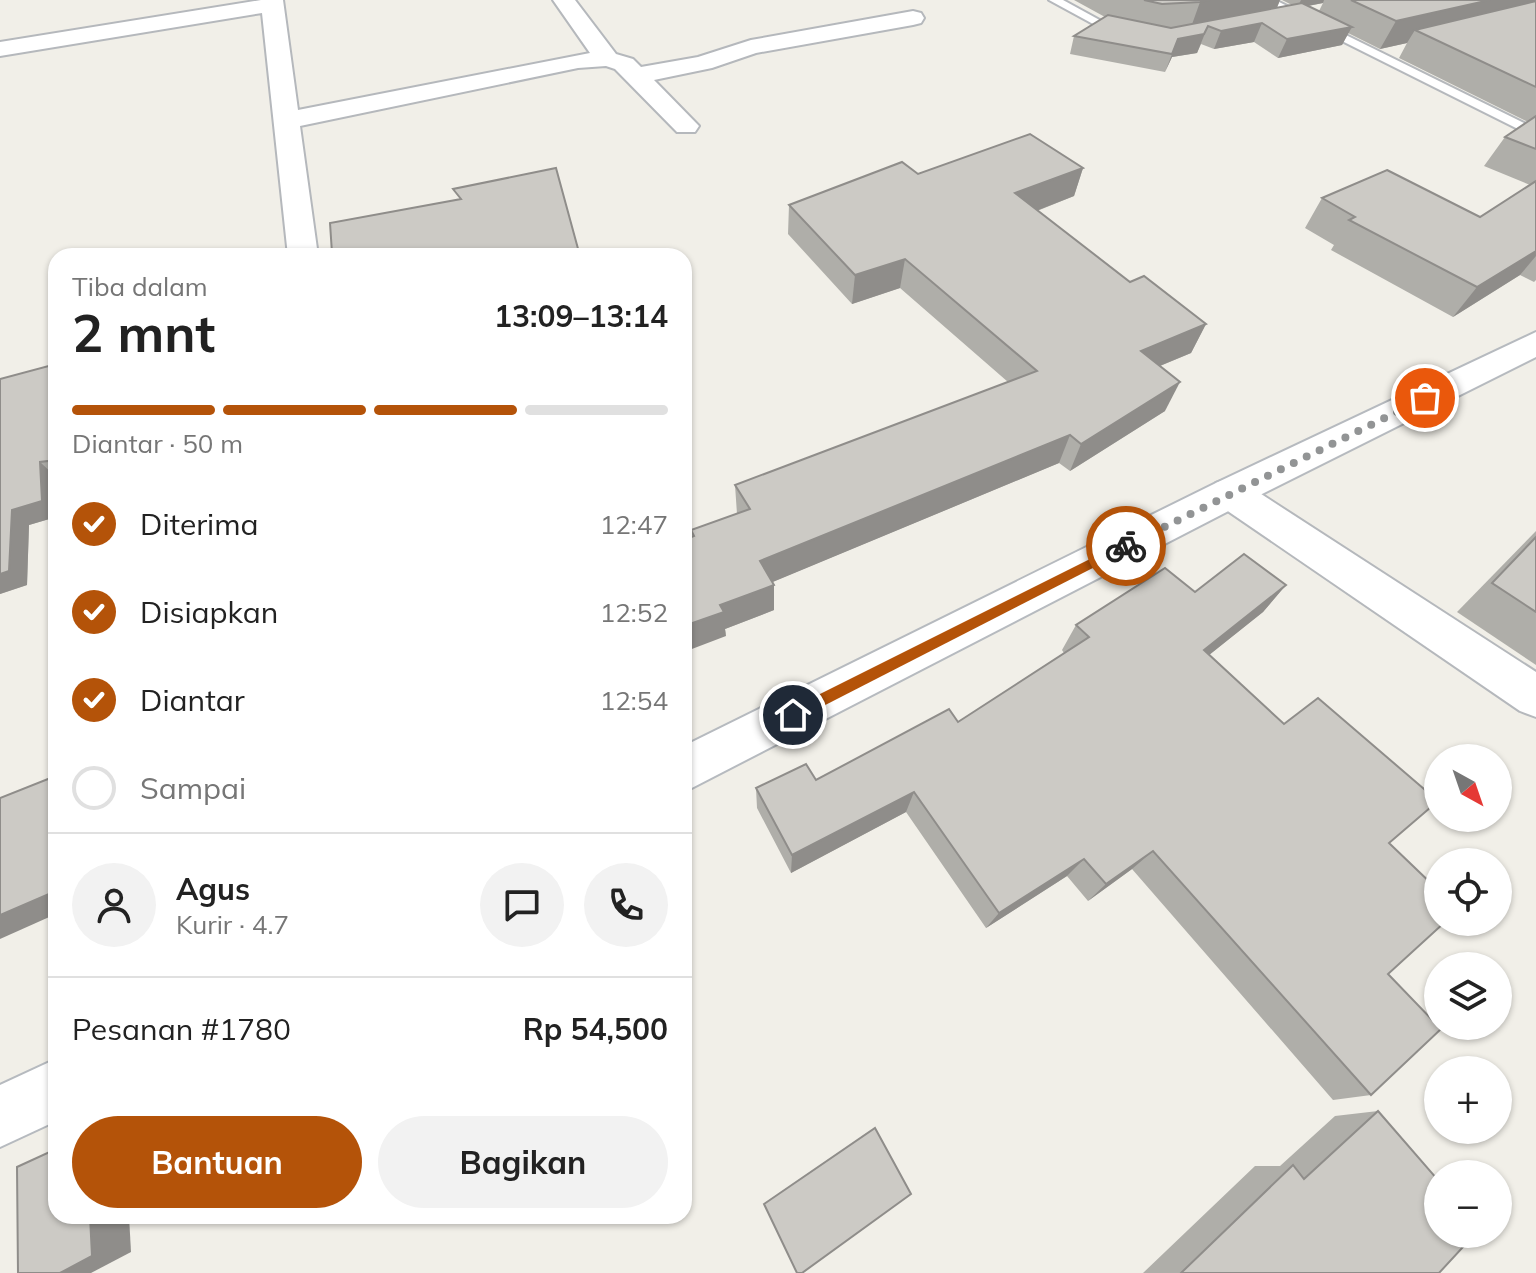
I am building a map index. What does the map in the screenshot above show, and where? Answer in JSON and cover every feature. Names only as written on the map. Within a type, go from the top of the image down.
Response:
[{"type":"street","points":[[564,0],[607,59]]},
{"type":"street","points":[[0,49],[273,2],[302,248]]},
{"type":"street","points":[[636,76],[703,63],[751,47],[913,18]]},
{"type":"street","points":[[285,121],[578,61],[607,59],[624,64],[686,126]]},
{"type":"street","points":[[692,766],[1230,493],[1536,343]]},
{"type":"street","points":[[1230,493],[1536,697]]},
{"type":"street","points":[[0,1117],[48,1093]]},
{"type":"lane","points":[[1055,0],[1129,37]]},
{"type":"lane","points":[[1266,0],[1536,134]]},
{"type":"lane","points":[[1281,19],[1322,11]]},
{"type":"lane","points":[[1377,56],[1407,49]]},
{"type":"building","points":[[1144,0],[1210,0],[1162,4]]},
{"type":"building","points":[[1351,0],[1490,0],[1396,21]]},
{"type":"building","points":[[1536,1],[1536,87],[1415,30]]},
{"type":"building","points":[[1302,3],[1352,27],[1287,39],[1262,23],[1221,31],[1208,26],[1204,34],[1178,39],[1172,54],[1074,36],[1108,15],[1171,28]]},
{"type":"building","points":[[1536,116],[1536,149],[1505,137]]},
{"type":"building","points":[[1030,134],[1083,168],[1015,193],[1130,282],[1144,276],[1206,324],[1141,351],[1180,382],[1081,444],[1070,435],[760,561],[774,585],[720,605],[724,612],[692,623],[692,530],[750,509],[735,485],[1037,371],[905,259],[855,275],[789,205],[902,162],[918,174]]},
{"type":"building","points":[[556,168],[578,248],[332,248],[330,223],[461,199],[453,189]]},
{"type":"building","points":[[1387,170],[1480,217],[1536,181],[1536,251],[1477,287],[1349,220],[1355,217],[1322,198]]},
{"type":"building","points":[[48,366],[48,461],[40,462],[42,501],[12,510],[9,571],[0,574],[0,379]]},
{"type":"building","points":[[1536,537],[1536,612],[1492,583]]},
{"type":"building","points":[[1244,554],[1286,585],[1204,650],[1284,724],[1318,698],[1424,789],[1424,813],[1389,843],[1424,877],[1424,936],[1430,936],[1388,974],[1424,1011],[1424,1040],[1429,1040],[1371,1095],[1153,851],[1106,884],[1084,859],[999,913],[914,792],[792,855],[756,788],[806,764],[816,780],[949,709],[958,722],[1089,637],[1076,625],[1165,568],[1195,592]]},
{"type":"building","points":[[48,779],[48,894],[0,915],[0,798]]},
{"type":"building","points":[[1378,1111],[1424,1164],[1424,1248],[1462,1248],[1439,1273],[1181,1273],[1293,1165],[1304,1179]]},
{"type":"building","points":[[875,1128],[911,1194],[802,1273],[797,1273],[764,1204]]},
{"type":"building","points":[[48,1153],[48,1224],[90,1224],[92,1256],[60,1273],[18,1273],[17,1167]]},
{"type":"way so far","points":[[1126,546],[1425,398]]},
{"type":"route","points":[[793,715],[1126,546]]}]
